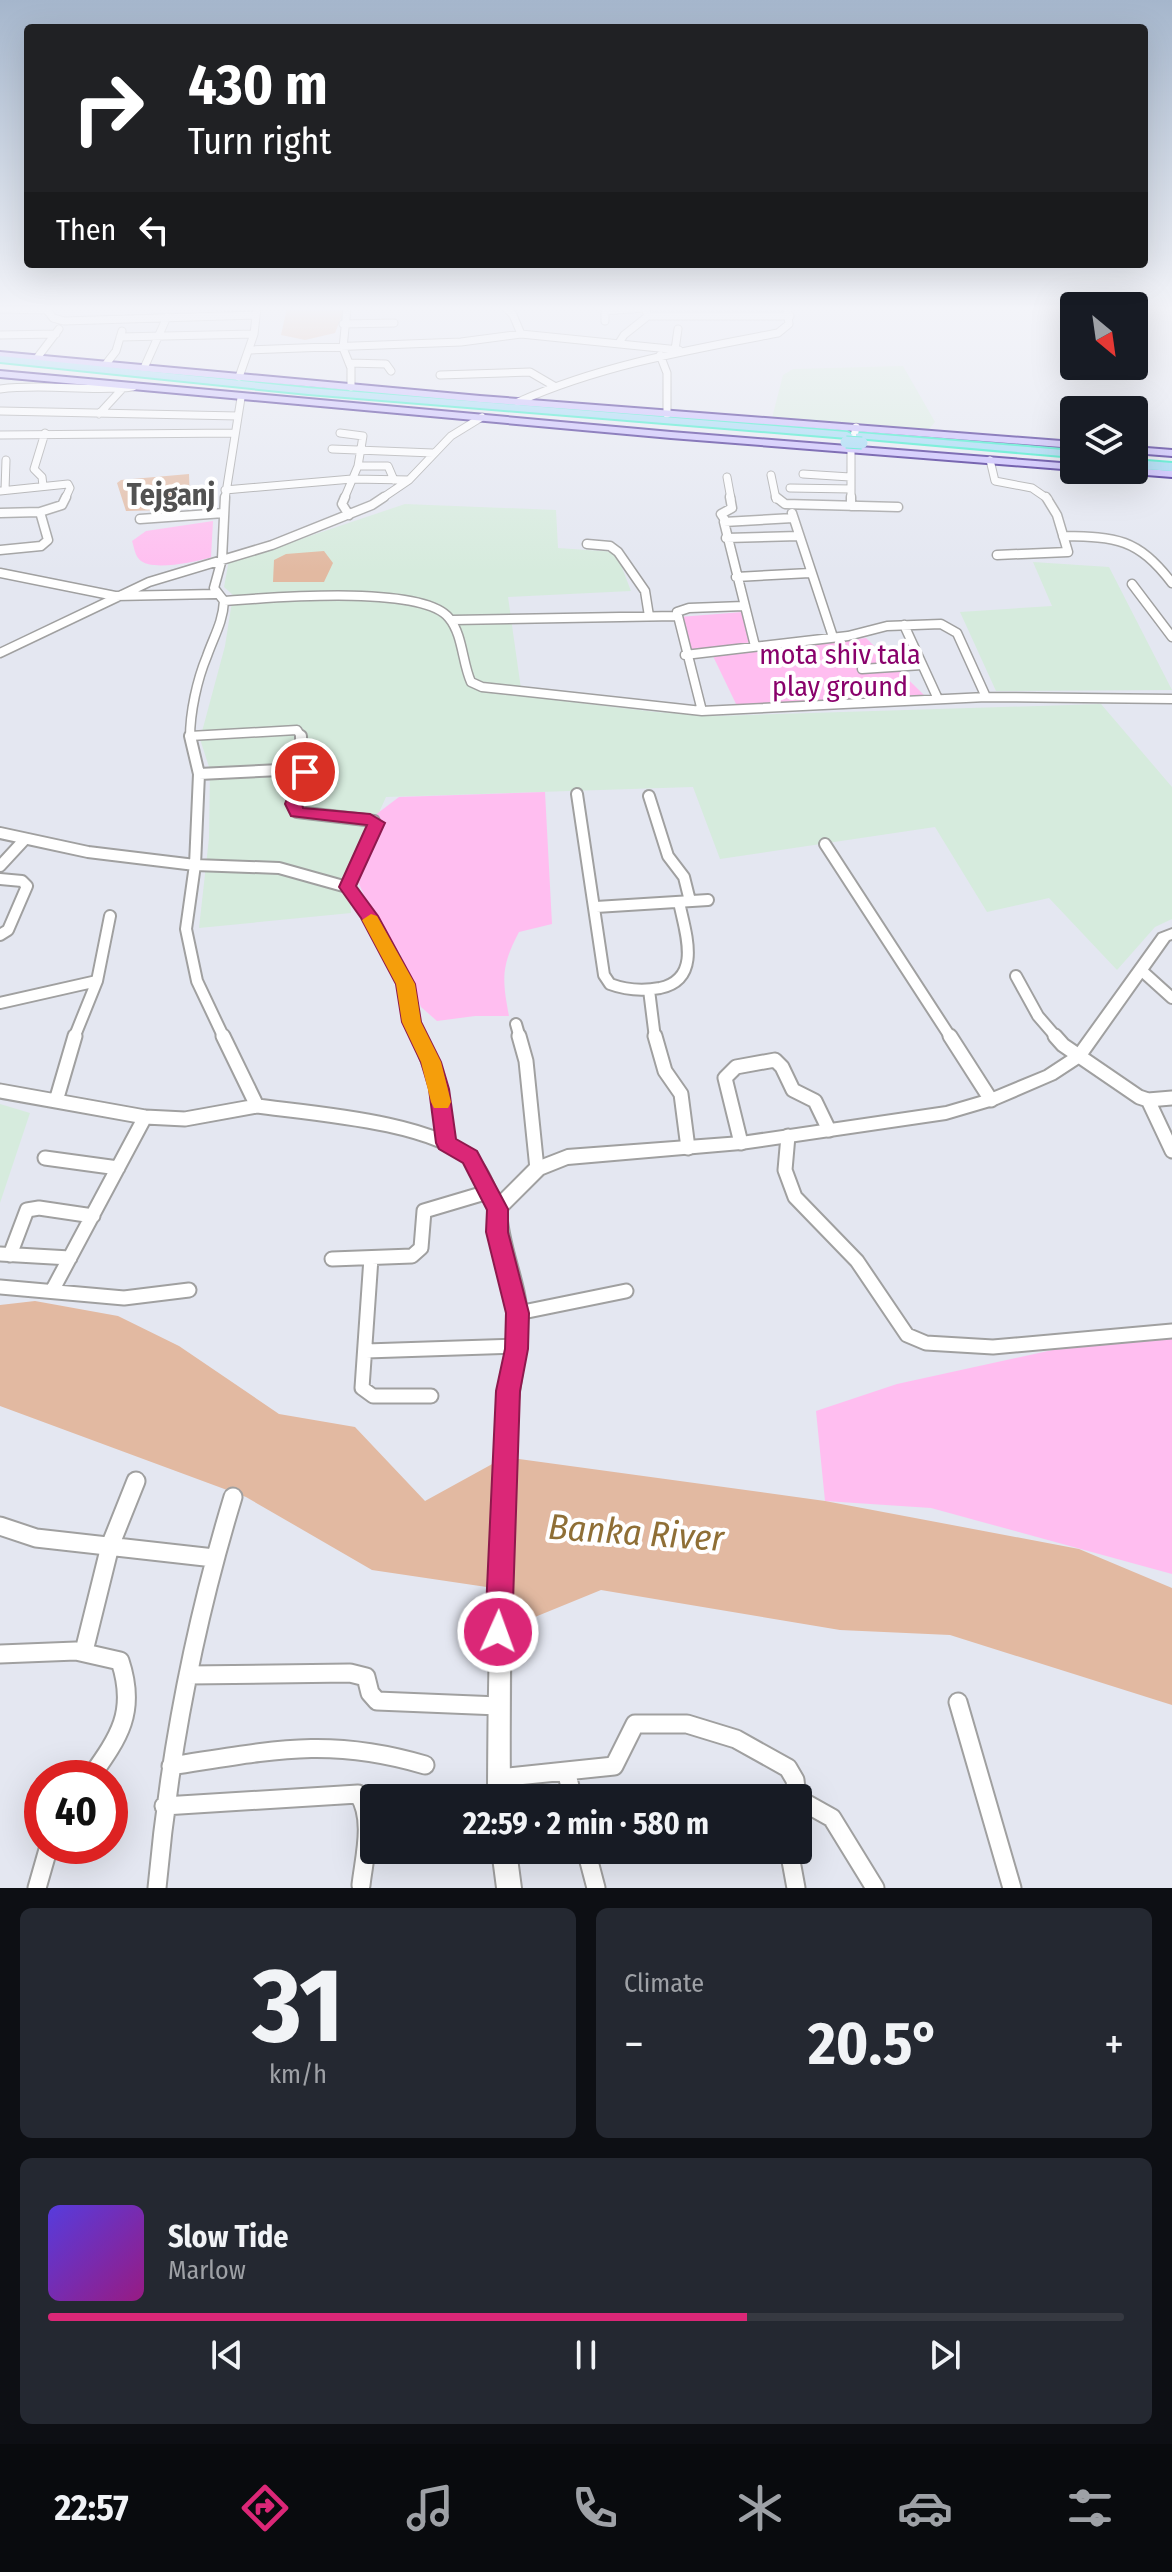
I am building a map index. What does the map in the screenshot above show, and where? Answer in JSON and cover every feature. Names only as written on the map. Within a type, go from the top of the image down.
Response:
[{"type":"highway","points":[[288,402],[296,396]]},
{"type":"highway","points":[[325,396],[1060,453]]},
{"type":"highway","points":[[422,396],[1060,459]]},
{"type":"highway","points":[[1148,459],[1172,461]]},
{"type":"highway","points":[[1148,465],[1172,467]]},
{"type":"main road","points":[[220,396],[482,417],[854,439],[1060,445]]},
{"type":"main road","points":[[440,396],[667,414],[990,460],[1060,466]]},
{"type":"main road","points":[[1148,451],[1172,453]]},
{"type":"main road","points":[[1148,472],[1172,474]]},
{"type":"street","points":[[99,414],[119,396]]},
{"type":"street","points":[[518,402],[531,396]]},
{"type":"street","points":[[667,396],[667,414]]},
{"type":"street","points":[[241,398],[225,490],[222,559],[214,588],[220,597],[223,620],[205,659],[190,736],[199,774],[195,865],[186,929],[197,981],[257,1106]]},
{"type":"street","points":[[0,423],[4,412],[238,416]]},
{"type":"street","points":[[0,653],[115,596],[272,545],[383,499],[409,480],[451,436],[482,417]]},
{"type":"street","points":[[43,486],[42,477],[34,469],[45,433]]},
{"type":"street","points":[[0,435],[235,433]]},
{"type":"street","points":[[340,433],[363,435],[358,466],[342,504],[349,515]]},
{"type":"street","points":[[851,506],[854,439]]},
{"type":"street","points":[[332,449],[433,453]]},
{"type":"street","points":[[0,513],[40,512],[62,505],[70,488],[65,483],[2,491],[6,460]]},
{"type":"street","points":[[990,460],[993,478],[999,484],[1042,492],[1052,507],[1066,554],[997,555]]},
{"type":"street","points":[[358,466],[388,466],[394,480]]},
{"type":"street","points":[[803,474],[850,477]]},
{"type":"street","points":[[771,475],[776,499],[791,504],[898,507]]},
{"type":"street","points":[[727,477],[732,508],[721,514],[755,646]]},
{"type":"street","points":[[225,490],[352,479],[409,480]]},
{"type":"street","points":[[790,488],[851,489]]},
{"type":"street","points":[[791,504],[810,573],[833,637]]},
{"type":"street","points":[[0,550],[48,543],[40,512]]},
{"type":"street","points":[[140,519],[224,513]]},
{"type":"street","points":[[725,520],[793,518]]},
{"type":"street","points":[[726,538],[799,536]]},
{"type":"street","points":[[1063,536],[1130,540],[1153,557],[1172,583]]},
{"type":"street","points":[[587,544],[610,546],[618,552],[645,591],[649,616]]},
{"type":"street","points":[[0,573],[115,596],[329,594],[429,604],[442,609],[453,620],[467,673],[471,682],[482,687],[702,711],[986,697],[1172,699]]},
{"type":"street","points":[[736,577],[810,573]]},
{"type":"street","points":[[1132,584],[1172,637]]},
{"type":"street","points":[[453,620],[676,616],[684,608],[744,606]]},
{"type":"street","points":[[676,616],[702,711]]},
{"type":"street","points":[[685,655],[904,625],[941,624],[954,629],[986,697]]},
{"type":"street","points":[[904,625],[938,699]]},
{"type":"street","points":[[862,669],[922,665]]},
{"type":"street","points":[[190,736],[297,730],[302,738],[301,769],[306,776],[294,804],[297,812],[376,823],[347,887]]},
{"type":"street","points":[[199,774],[301,769]]},
{"type":"street","points":[[577,794],[605,980],[616,987],[649,990],[676,985],[688,972],[684,877],[668,856],[649,796]]},
{"type":"street","points":[[0,833],[88,852],[195,865],[279,868],[347,887],[369,916],[405,984],[412,1022],[431,1062],[439,1089],[447,1143]]},
{"type":"street","points":[[0,866],[25,839]]},
{"type":"street","points":[[825,844],[991,1100]]},
{"type":"street","points":[[0,879],[22,881],[27,886],[8,930],[0,935]]},
{"type":"street","points":[[596,907],[708,900]]},
{"type":"street","points":[[56,1101],[70,1048],[97,981],[110,916]]},
{"type":"street","points":[[497,1209],[537,1169],[567,1157],[741,1143],[946,1113],[991,1100],[1050,1075],[1079,1056],[1164,937],[1172,934]]},
{"type":"street","points":[[1141,970],[1172,998]]},
{"type":"street","points":[[1016,976],[1050,1032],[1079,1056],[1148,1100],[1172,1151]]},
{"type":"street","points":[[0,1003],[97,981]]},
{"type":"street","points":[[649,990],[656,1046],[665,1071],[681,1094],[688,1148]]},
{"type":"street","points":[[516,1024],[526,1061],[537,1169]]},
{"type":"street","points":[[741,1143],[725,1078],[736,1067],[770,1059],[782,1067],[793,1090],[815,1101],[829,1130]]},
{"type":"street","points":[[0,1091],[145,1117],[185,1119],[257,1106],[360,1121],[447,1143],[470,1157],[497,1209],[497,1232],[518,1313],[508,1391],[498,1632],[499,1784]]},
{"type":"street","points":[[1148,1100],[1172,1098]]},
{"type":"street","points":[[52,1291],[145,1117]]},
{"type":"street","points":[[788,1136],[782,1157],[785,1178],[799,1203],[866,1270],[896,1324],[913,1339],[975,1347],[1015,1347],[1172,1331]]},
{"type":"street","points":[[45,1158],[118,1168]]},
{"type":"street","points":[[332,1259],[405,1257],[418,1253],[424,1211],[488,1192]]},
{"type":"street","points":[[70,1258],[5,1255],[27,1210],[39,1208],[93,1216]]},
{"type":"street","points":[[371,1258],[362,1381],[366,1393],[373,1396],[431,1396]]},
{"type":"street","points":[[0,1287],[124,1298],[189,1290]]},
{"type":"street","points":[[518,1313],[626,1291]]},
{"type":"street","points":[[366,1351],[516,1346]]},
{"type":"street","points":[[84,1651],[110,1546],[136,1481]]},
{"type":"street","points":[[157,1888],[164,1806],[188,1675],[214,1558],[233,1497]]},
{"type":"street","points":[[0,1526],[36,1538],[214,1558]]},
{"type":"street","points":[[0,1654],[84,1651],[100,1652],[120,1661],[129,1683],[129,1711],[102,1760]]},
{"type":"street","points":[[188,1675],[350,1673],[366,1677],[373,1699],[383,1703],[499,1706]]},
{"type":"street","points":[[958,1702],[1012,1888]]},
{"type":"street","points":[[515,1784],[566,1771],[614,1766],[621,1758],[629,1729],[635,1724],[715,1728],[744,1741],[789,1769],[796,1784]]},
{"type":"street","points":[[171,1766],[313,1747],[373,1750],[425,1765]]},
{"type":"street","points":[[566,1771],[569,1784]]},
{"type":"street","points":[[164,1806],[358,1794],[364,1798],[367,1814],[361,1885]]},
{"type":"street","points":[[812,1809],[832,1818],[875,1888]]},
{"type":"street","points":[[37,1888],[44,1864]]},
{"type":"street","points":[[506,1864],[509,1888]]},
{"type":"street","points":[[590,1864],[596,1888]]},
{"type":"street","points":[[792,1864],[796,1888]]},
{"type":"shaded area","points":[[778,396],[920,396],[935,422],[927,431],[772,418]]},
{"type":"shaded area","points":[[405,504],[556,510],[558,548],[616,552],[631,591],[508,597],[522,696],[718,716],[1101,704],[1172,787],[1172,919],[1155,927],[1117,970],[1049,898],[987,912],[935,827],[720,859],[693,787],[386,797],[350,877],[351,913],[199,928],[209,838],[210,770],[200,739],[225,646],[233,595],[224,587],[229,560]]},
{"type":"shaded area","points":[[1033,562],[1109,567],[1172,690],[996,691],[960,612],[1052,606]]},
{"type":"shaded area","points":[[0,1104],[30,1113],[0,1203]]},
{"type":"green space","points":[[213,521],[209,558],[183,564],[152,565],[136,555],[132,541],[146,531]]},
{"type":"green space","points":[[743,612],[753,642],[691,650],[679,617]]},
{"type":"green space","name":"mota shiv tala play ground","points":[[866,638],[924,695],[737,706],[712,654]]},
{"type":"green space","points":[[545,792],[552,924],[519,932],[513,944],[505,973],[509,1016],[437,1021],[421,1007],[400,953],[369,907],[357,879],[370,819],[399,797]]},
{"type":"green space","points":[[1162,1326],[1172,1333],[1172,1574],[931,1508],[825,1501],[816,1411],[897,1384]]},
{"type":"water","points":[[189,474],[190,503],[164,510],[126,511],[117,483],[121,480]]},
{"type":"water","points":[[324,551],[333,563],[324,582],[273,582],[274,560],[286,554]]},
{"type":"water","name":"Banka River","points":[[35,1301],[118,1316],[179,1346],[279,1414],[355,1427],[425,1501],[505,1457],[825,1501],[1079,1549],[1172,1588],[1172,1705],[950,1635],[840,1630],[601,1590],[498,1632],[500,1589],[372,1570],[246,1497],[0,1406],[0,1305]]},
{"type":"slow traffic","points":[[371,920],[399,968],[412,1022],[431,1062],[441,1102]]},
{"type":"district","name":"Tejganj","points":[[171,495]]},
{"type":"route","points":[[305,772],[294,804],[297,812],[376,823],[347,887],[369,916],[399,968],[412,1022],[431,1062],[439,1089],[447,1143],[470,1157],[497,1209],[497,1232],[518,1313],[516,1349],[508,1391],[498,1632]]}]
